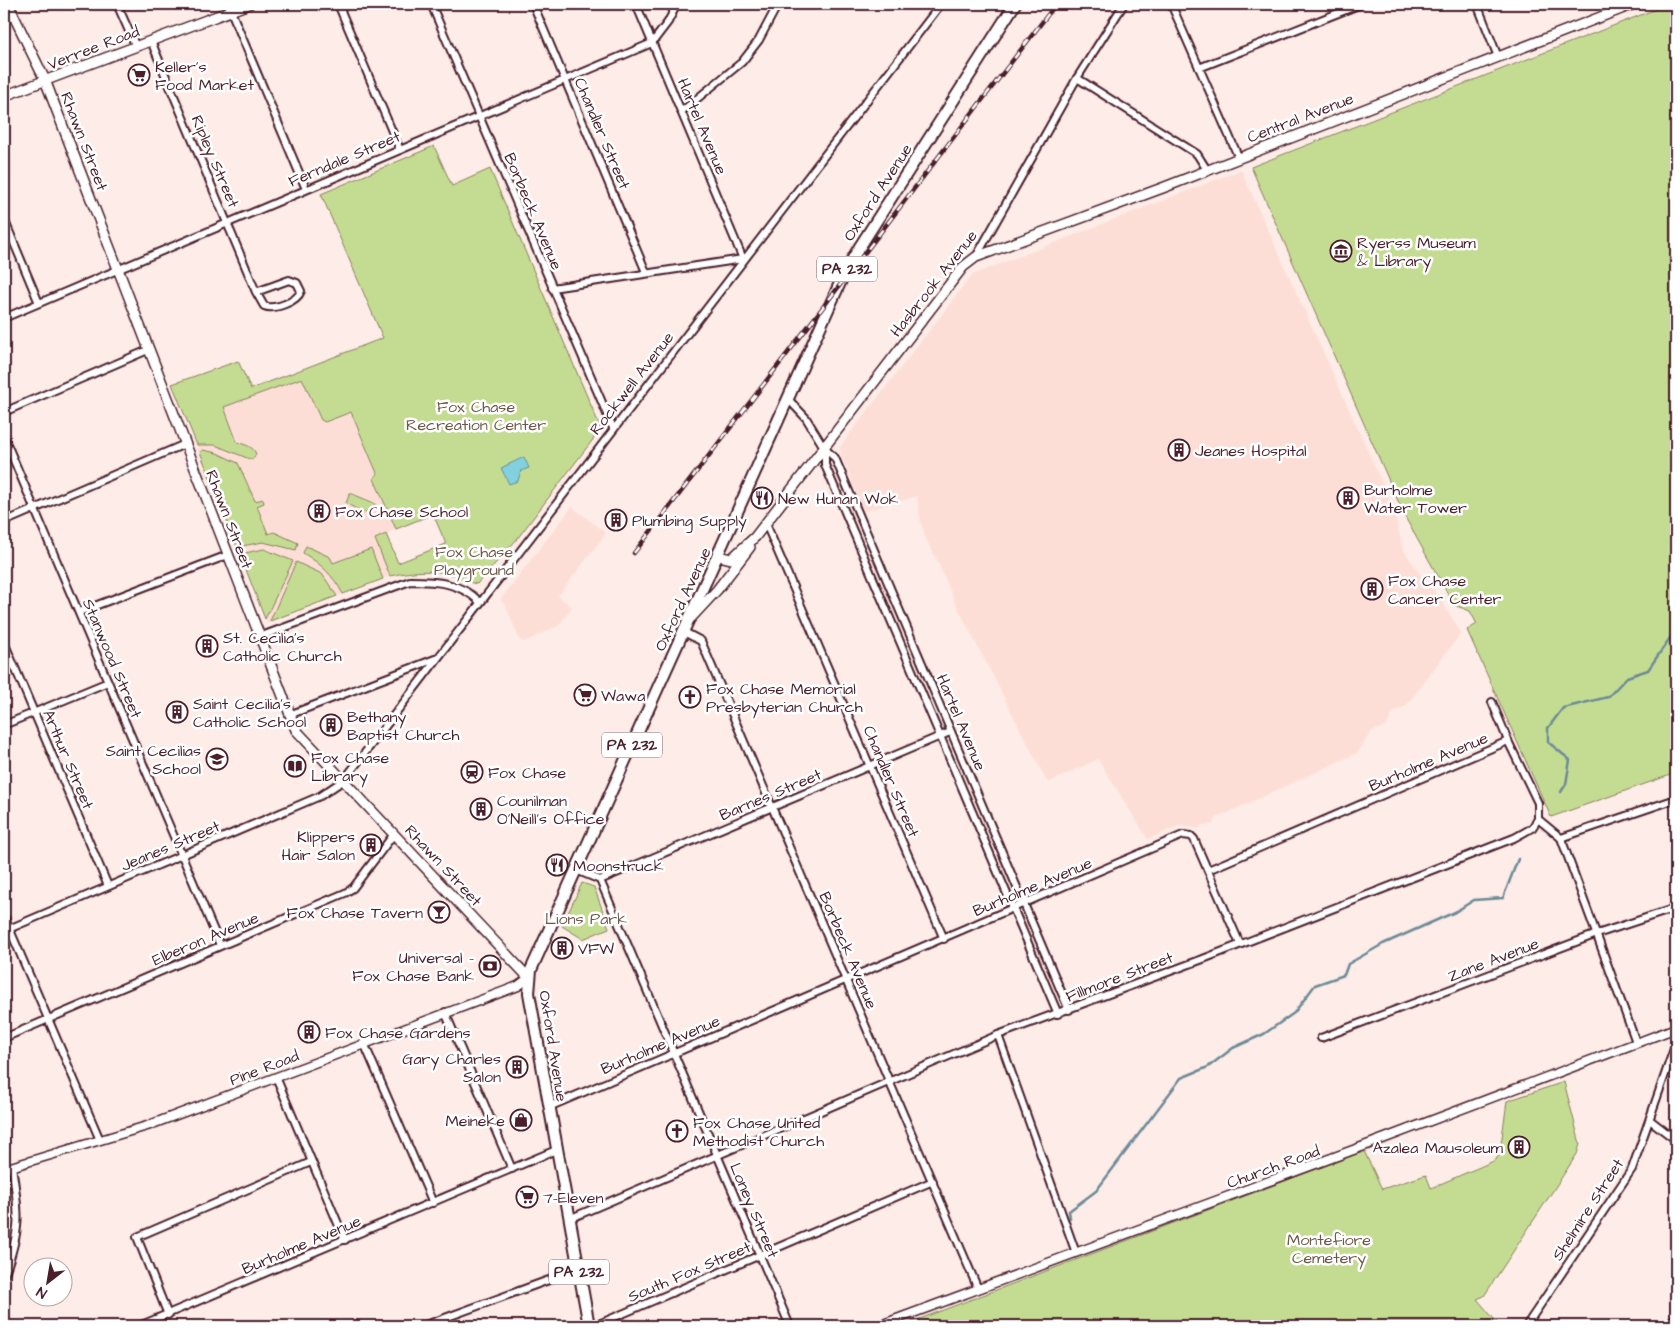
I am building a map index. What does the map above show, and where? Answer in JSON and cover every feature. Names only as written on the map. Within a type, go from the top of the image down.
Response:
[{"type":"main road","name":"Rhawn Street","points":[[8,4],[45,80],[296,730],[529,978]]},
{"type":"main road","name":"Verree Road","points":[[4,96],[136,47],[229,7],[249,4]]},
{"type":"main road","name":"Oxford Avenue","points":[[569,1219],[556,1150],[529,978],[850,262],[1015,4]]},
{"type":"main road","name":"Central Avenue","points":[[976,257],[1207,170],[1238,156],[1634,4]]},
{"type":"main road","name":"Hasbrook Avenue","points":[[719,556],[734,557],[755,537],[825,449],[962,267],[976,257]]},
{"type":"main road","name":"Hasbrook Avenue","points":[[689,620],[744,558],[755,537]]},
{"type":"main road","name":"PA 232","points":[[569,1219],[589,1326]]},
{"type":"street","points":[[117,4],[136,47]]},
{"type":"street","points":[[338,4],[400,150]]},
{"type":"street","name":"Borbeck Avenue","points":[[431,4],[613,428]]},
{"type":"street","name":"Chandler Street","points":[[533,4],[646,272]]},
{"type":"street","name":"Hartel Avenue","points":[[636,4],[743,259]]},
{"type":"street","points":[[652,43],[668,22],[676,4]]},
{"type":"street","points":[[682,111],[742,62],[759,40],[778,4]]},
{"type":"street","name":"Rockwell Avenue","points":[[344,780],[743,259],[942,4]]},
{"type":"street","name":"Hasbrook Avenue","points":[[976,257],[1077,78],[1124,4]]},
{"type":"street","points":[[1170,4],[1238,156]]},
{"type":"street","points":[[1199,68],[1361,4]]},
{"type":"street","points":[[1477,4],[1498,57]]},
{"type":"street","points":[[229,7],[306,189]]},
{"type":"street","name":"Ripley Street","points":[[151,41],[256,292],[264,306],[269,308],[296,298],[301,291],[297,283],[289,280],[256,292]]},
{"type":"street","name":"Ferndale Street","points":[[4,318],[652,43]]},
{"type":"street","points":[[1077,78],[1197,154],[1207,170]]},
{"type":"street","points":[[4,219],[39,303]]},
{"type":"street","points":[[552,288],[646,272],[743,259]]},
{"type":"street","points":[[4,412],[148,350]]},
{"type":"street","name":"Hartel Avenue","points":[[789,400],[806,418],[825,449],[835,458],[950,732],[1026,904],[1069,1010]]},
{"type":"street","name":"Stanwood Street","points":[[4,437],[220,945]]},
{"type":"street","points":[[4,522],[185,444]]},
{"type":"street","name":"Hartel Avenue","points":[[825,449],[825,465],[1058,1014]]},
{"type":"street","name":"Chandler Street","points":[[766,524],[944,938]]},
{"type":"street","points":[[79,612],[228,555]]},
{"type":"street","points":[[259,636],[410,581],[436,581],[452,585],[466,590],[480,602]]},
{"type":"street","name":"Borbeck Avenue","points":[[684,632],[701,641],[978,1289]]},
{"type":"street","name":"Arthur Street","points":[[4,642],[108,886]]},
{"type":"street","points":[[289,715],[436,658]]},
{"type":"street","points":[[4,726],[108,682]]},
{"type":"street","points":[[1492,702],[1508,742],[1538,803],[1538,819],[1561,838],[1598,934],[1636,1042]]},
{"type":"street","name":"Barnes Street","points":[[600,880],[950,732]]},
{"type":"street","name":"Burholme Avenue","points":[[549,1107],[1183,836],[1191,836],[1194,839],[1208,870],[1508,742]]},
{"type":"street","name":"Jeanes Street","points":[[6,930],[320,796],[344,780]]},
{"type":"street","points":[[1561,838],[1676,799]]},
{"type":"street","name":"Fillmore Street","points":[[569,1219],[998,1035],[1069,1010],[1514,838],[1532,828],[1538,819]]},
{"type":"street","name":"Elberon Avenue","points":[[4,1038],[353,888],[394,834]]},
{"type":"street","points":[[576,870],[600,880]]},
{"type":"street","points":[[1208,870],[1240,944]]},
{"type":"street","name":"Loney Street","points":[[600,880],[790,1326]]},
{"type":"street","name":"Zane Avenue","points":[[1321,1038],[1598,934],[1676,908]]},
{"type":"street","points":[[4,916],[6,930],[48,1020],[100,1140]]},
{"type":"street","name":"Pine Road","points":[[8,1168],[170,1117],[518,986],[529,978]]},
{"type":"street","points":[[445,1012],[512,1169]]},
{"type":"street","name":"Church Road","points":[[878,1326],[1676,1028]]},
{"type":"street","points":[[998,1035],[1076,1253]]},
{"type":"street","points":[[364,1043],[433,1203]]},
{"type":"street","name":"Shelmire Street","points":[[1526,1326],[1632,1169],[1676,1043]]},
{"type":"street","points":[[276,1077],[344,1240]]},
{"type":"street","points":[[1650,1120],[1674,1136]]},
{"type":"street","name":"Burholme Avenue","points":[[140,1326],[556,1150]]},
{"type":"street","points":[[168,1315],[137,1237],[311,1162]]},
{"type":"street","points":[[4,1276],[16,1239],[19,1222],[8,1168]]},
{"type":"street","name":"South Fox Street","points":[[594,1326],[933,1182]]},
{"type":"street","points":[[424,1326],[579,1269]]},
{"type":"street","points":[[1668,1326],[1676,1316]]},
{"type":"shaded area","points":[[1241,170],[1392,505],[1403,549],[1421,576],[1439,597],[1461,633],[1406,706],[1392,713],[1387,726],[1372,731],[1357,753],[1216,818],[1213,824],[1201,825],[1198,829],[1190,826],[1178,826],[1148,839],[1098,759],[1048,783],[956,604],[927,541],[921,523],[917,496],[864,511],[841,454],[840,447],[972,275]]},
{"type":"shaded area","points":[[238,361],[250,389],[300,372],[321,420],[325,422],[351,412],[377,473],[374,479],[396,529],[376,539],[390,576],[267,623],[172,384]]},
{"type":"shaded area","points":[[572,507],[606,533],[558,596],[572,607],[559,625],[524,642],[519,639],[506,605],[500,600]]},
{"type":"green space","points":[[1669,4],[1676,4],[1676,773],[1551,817],[1467,630],[1477,624],[1470,611],[1454,605],[1405,517],[1251,167]]},
{"type":"green space","name":"Fox Chase Recreation Center","points":[[434,146],[452,186],[490,169],[601,429],[517,539],[477,584],[454,575],[430,571],[390,576],[375,539],[386,534],[398,563],[446,544],[433,514],[396,529],[374,479],[377,473],[351,412],[325,422],[321,420],[302,378],[224,407],[237,442],[255,451],[256,454],[252,460],[215,445],[197,445],[172,384],[238,361],[251,389],[383,338],[321,194]]},
{"type":"green space","points":[[203,450],[217,453],[238,463],[255,501],[263,499],[264,503],[257,506],[268,534],[274,532],[298,543],[296,550],[263,542],[237,547],[200,452]]},
{"type":"green space","points":[[350,493],[374,503],[376,507],[363,513],[346,503]]},
{"type":"green space","points":[[306,546],[330,557],[333,563],[371,549],[383,579],[343,594],[326,570],[303,553]]},
{"type":"green space","points":[[264,549],[293,561],[265,619],[240,554]]},
{"type":"green space","points":[[296,562],[322,574],[337,596],[270,621]]},
{"type":"green space","name":"Lions Park","points":[[582,883],[594,887],[609,928],[583,939],[562,926]]},
{"type":"green space","name":"Montefiore Cemetery","points":[[1564,1082],[1580,1144],[1577,1154],[1484,1296],[1477,1299],[1500,1326],[901,1326],[1364,1151],[1382,1189],[1426,1175],[1431,1188],[1496,1160],[1500,1152],[1507,1101]]},
{"type":"water","points":[[524,457],[529,468],[521,471],[518,481],[509,484],[501,468]]},
{"type":"waterway","points":[[1561,792],[1566,784],[1570,760],[1548,742],[1548,728],[1563,708],[1608,697],[1627,677],[1648,670],[1670,638],[1676,639]]},
{"type":"waterway","points":[[1070,1218],[1069,1211],[1096,1191],[1181,1078],[1208,1067],[1233,1048],[1264,1034],[1294,1013],[1315,985],[1344,975],[1348,964],[1383,944],[1455,912],[1474,900],[1503,898],[1518,859]]},
{"type":"railway","points":[[634,553],[1056,4]]},
{"type":"place","name":"Keller's Food Market","points":[[139,75]]},
{"type":"place","name":"Ryerss Museum & Library","points":[[1341,251]]},
{"type":"place","name":"Jeanes Hospital","points":[[1179,450]]},
{"type":"place","name":"New Hunan Wok","points":[[762,498]]},
{"type":"place","name":"Burholme Water Tower","points":[[1348,498]]},
{"type":"place","name":"Fox Chase School","points":[[319,511]]},
{"type":"place","name":"Plumbing Supply","points":[[616,520]]},
{"type":"place","name":"Fox Chase Cancer Center","points":[[1372,589]]},
{"type":"place","name":"St. Cecilia's Catholic Church","points":[[207,646]]},
{"type":"place","name":"Wawa","points":[[585,695]]},
{"type":"place","name":"Fox Chase Memorial Presbyterian Church","points":[[690,697]]},
{"type":"place","name":"Saint Cecilia's Catholic School","points":[[177,712]]},
{"type":"place","name":"Bethany Baptist Church","points":[[331,725]]},
{"type":"place","name":"Saint Cecilias School","points":[[217,759]]},
{"type":"place","name":"Fox Chase Library","points":[[295,766]]},
{"type":"place","name":"Fox Chase","points":[[472,772]]},
{"type":"place","name":"Counilman O'Neill's Office","points":[[481,809]]},
{"type":"place","name":"Klippers Hair Salon","points":[[371,845]]},
{"type":"place","name":"Moonstruck","points":[[557,865]]},
{"type":"place","name":"Fox Chase Tavern","points":[[439,912]]},
{"type":"place","name":"VFW","points":[[562,948]]},
{"type":"place","name":"Universal - Fox Chase Bank","points":[[490,966]]},
{"type":"place","name":"Fox Chase Gardens","points":[[309,1032]]},
{"type":"place","name":"Gary Charles Salon","points":[[517,1067]]},
{"type":"place","name":"Meineke","points":[[521,1120]]},
{"type":"place","name":"Fox Chase United Methodist Church","points":[[677,1131]]},
{"type":"place","name":"Azalea Mausoleum","points":[[1519,1147]]},
{"type":"place","name":"7-Eleven","points":[[527,1197]]},
{"type":"park label","name":"Fox Chase Playground","points":[[474,560]]}]
